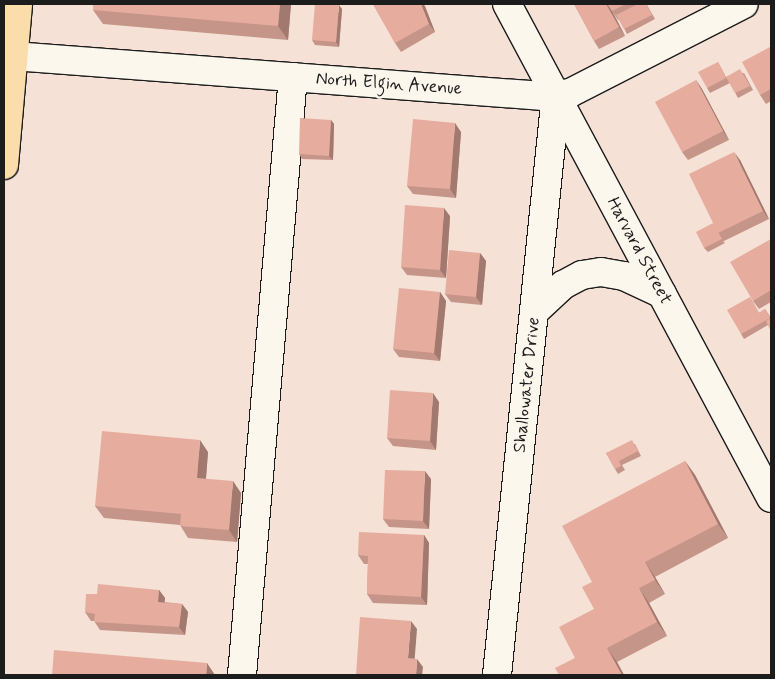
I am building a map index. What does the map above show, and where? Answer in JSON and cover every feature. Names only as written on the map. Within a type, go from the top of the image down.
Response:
[{"type":"highway","points":[[4,165],[18,4]]},
{"type":"street","name":"Harvard Street","points":[[507,4],[771,498]]},
{"type":"street","name":"North Elgin Avenue","points":[[13,56],[556,94],[570,93],[744,4]]},
{"type":"street","points":[[242,675],[267,398],[277,235],[293,77]]},
{"type":"street","name":"Shallowater Drive","points":[[497,675],[556,94]]},
{"type":"street","points":[[534,312],[563,285],[582,275],[601,272],[624,276],[662,294]]},
{"type":"building","points":[[93,4],[280,4],[278,26],[93,10]]},
{"type":"building","points":[[315,4],[339,5],[336,42],[312,40]]},
{"type":"building","points":[[373,4],[421,4],[429,24],[395,43]]},
{"type":"building","points":[[574,4],[606,4],[619,27],[594,41]]},
{"type":"building","points":[[607,4],[626,4],[612,11]]},
{"type":"building","points":[[638,4],[646,4],[652,15],[624,29],[616,15]]},
{"type":"building","points":[[770,47],[771,89],[760,95],[742,62]]},
{"type":"building","points":[[718,62],[726,78],[707,88],[698,72]]},
{"type":"building","points":[[740,69],[750,86],[735,93],[726,77]]},
{"type":"building","points":[[696,80],[723,131],[682,152],[655,102]]},
{"type":"building","points":[[300,118],[331,120],[329,156],[299,154]]},
{"type":"building","points":[[413,119],[455,123],[450,189],[407,186]]},
{"type":"building","points":[[734,152],[763,211],[718,233],[689,174]]},
{"type":"building","points":[[405,205],[444,208],[440,270],[401,267]]},
{"type":"building","points":[[713,223],[722,239],[704,248],[696,232]]},
{"type":"building","points":[[771,239],[771,290],[753,301],[730,262]]},
{"type":"building","points":[[449,250],[480,253],[476,297],[445,294]]},
{"type":"building","points":[[399,288],[440,292],[434,353],[393,349]]},
{"type":"building","points":[[750,297],[759,313],[765,309],[770,318],[741,334],[727,310]]},
{"type":"building","points":[[771,318],[771,332],[766,321]]},
{"type":"building","points":[[390,390],[433,393],[430,441],[387,438]]},
{"type":"building","points":[[102,431],[200,440],[197,478],[233,481],[229,530],[180,526],[181,514],[95,506]]},
{"type":"building","points":[[632,440],[638,451],[619,461],[621,466],[615,469],[606,453]]},
{"type":"building","points":[[685,461],[718,524],[645,562],[655,580],[639,588],[657,622],[607,648],[622,675],[559,675],[555,668],[575,658],[559,627],[594,609],[582,587],[592,582],[562,526]]},
{"type":"building","points":[[385,470],[425,471],[423,521],[383,519]]},
{"type":"building","points":[[359,532],[424,535],[421,597],[367,594],[368,556],[358,555]]},
{"type":"building","points":[[98,584],[159,590],[158,602],[182,604],[179,627],[94,622],[95,614],[85,612],[86,594],[97,594]]},
{"type":"building","points":[[360,617],[411,621],[408,658],[417,659],[416,675],[356,675]]},
{"type":"building","points":[[54,650],[207,663],[206,675],[52,675]]}]
